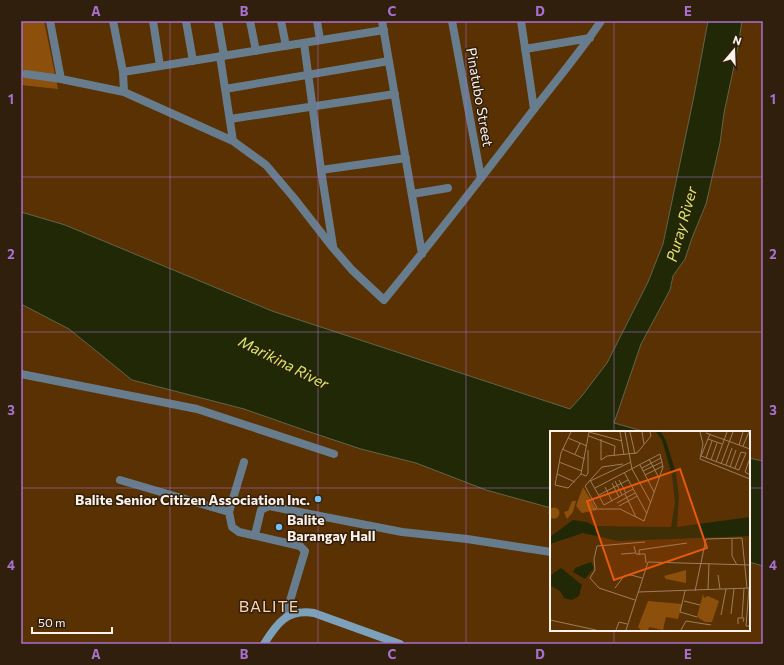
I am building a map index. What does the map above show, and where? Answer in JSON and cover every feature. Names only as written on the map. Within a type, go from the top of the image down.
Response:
[{"type":"main road","points":[[264,644],[274,629],[287,616],[305,612],[314,613],[400,644]]},
{"type":"street","points":[[50,21],[61,79]]},
{"type":"street","points":[[113,21],[123,72],[124,92]]},
{"type":"street","points":[[153,21],[160,66]]},
{"type":"street","points":[[186,21],[193,61]]},
{"type":"street","points":[[218,21],[225,89],[233,141]]},
{"type":"street","points":[[250,21],[256,51]]},
{"type":"street","points":[[281,21],[286,46]]},
{"type":"street","points":[[316,21],[320,40]]},
{"type":"street","points":[[382,21],[422,254]]},
{"type":"street","name":"Pinatubo Street","points":[[452,21],[481,178]]},
{"type":"street","points":[[521,21],[534,109]]},
{"type":"street","points":[[26,74],[61,79],[124,92],[233,141],[266,165],[352,270],[384,300],[422,254],[534,109],[576,58],[601,21]]},
{"type":"street","points":[[123,72],[384,30]]},
{"type":"street","points":[[526,49],[590,38]]},
{"type":"street","points":[[304,43],[333,248]]},
{"type":"street","points":[[225,89],[389,61]]},
{"type":"street","points":[[230,119],[395,94]]},
{"type":"street","points":[[321,170],[406,158]]},
{"type":"street","points":[[412,194],[448,188]]},
{"type":"street","points":[[21,374],[197,409],[334,454]]},
{"type":"street","points":[[244,462],[229,512],[232,527],[239,532],[300,546],[305,551],[289,604],[287,616]]},
{"type":"street","points":[[120,480],[229,512]]},
{"type":"street","points":[[255,535],[261,510],[269,506],[402,532],[467,539],[550,552]]},
{"type":"shaded area","points":[[21,21],[44,21],[58,89],[21,85]]},
{"type":"water","points":[[708,21],[742,21],[724,113],[720,143],[706,204],[685,259],[673,276],[670,290],[641,344],[614,423],[642,431],[550,431],[550,508],[486,490],[416,463],[361,449],[244,409],[132,380],[69,329],[21,304],[21,212],[65,225],[272,311],[570,409],[607,363],[648,282],[663,244]]},
{"type":"water","points":[[750,458],[763,461],[763,566],[750,562]]},
{"type":"place","name":"Balite Senior Citizen Association Inc.","points":[[318,499]]},
{"type":"place","name":"Balite Barangay Hall","points":[[279,527]]},
{"type":"district","name":"BALITE","points":[[269,605]]},
{"type":"water label","name":"Puray River","points":[[681,224]]},
{"type":"water label","name":"Marikina River","points":[[284,362]]}]
